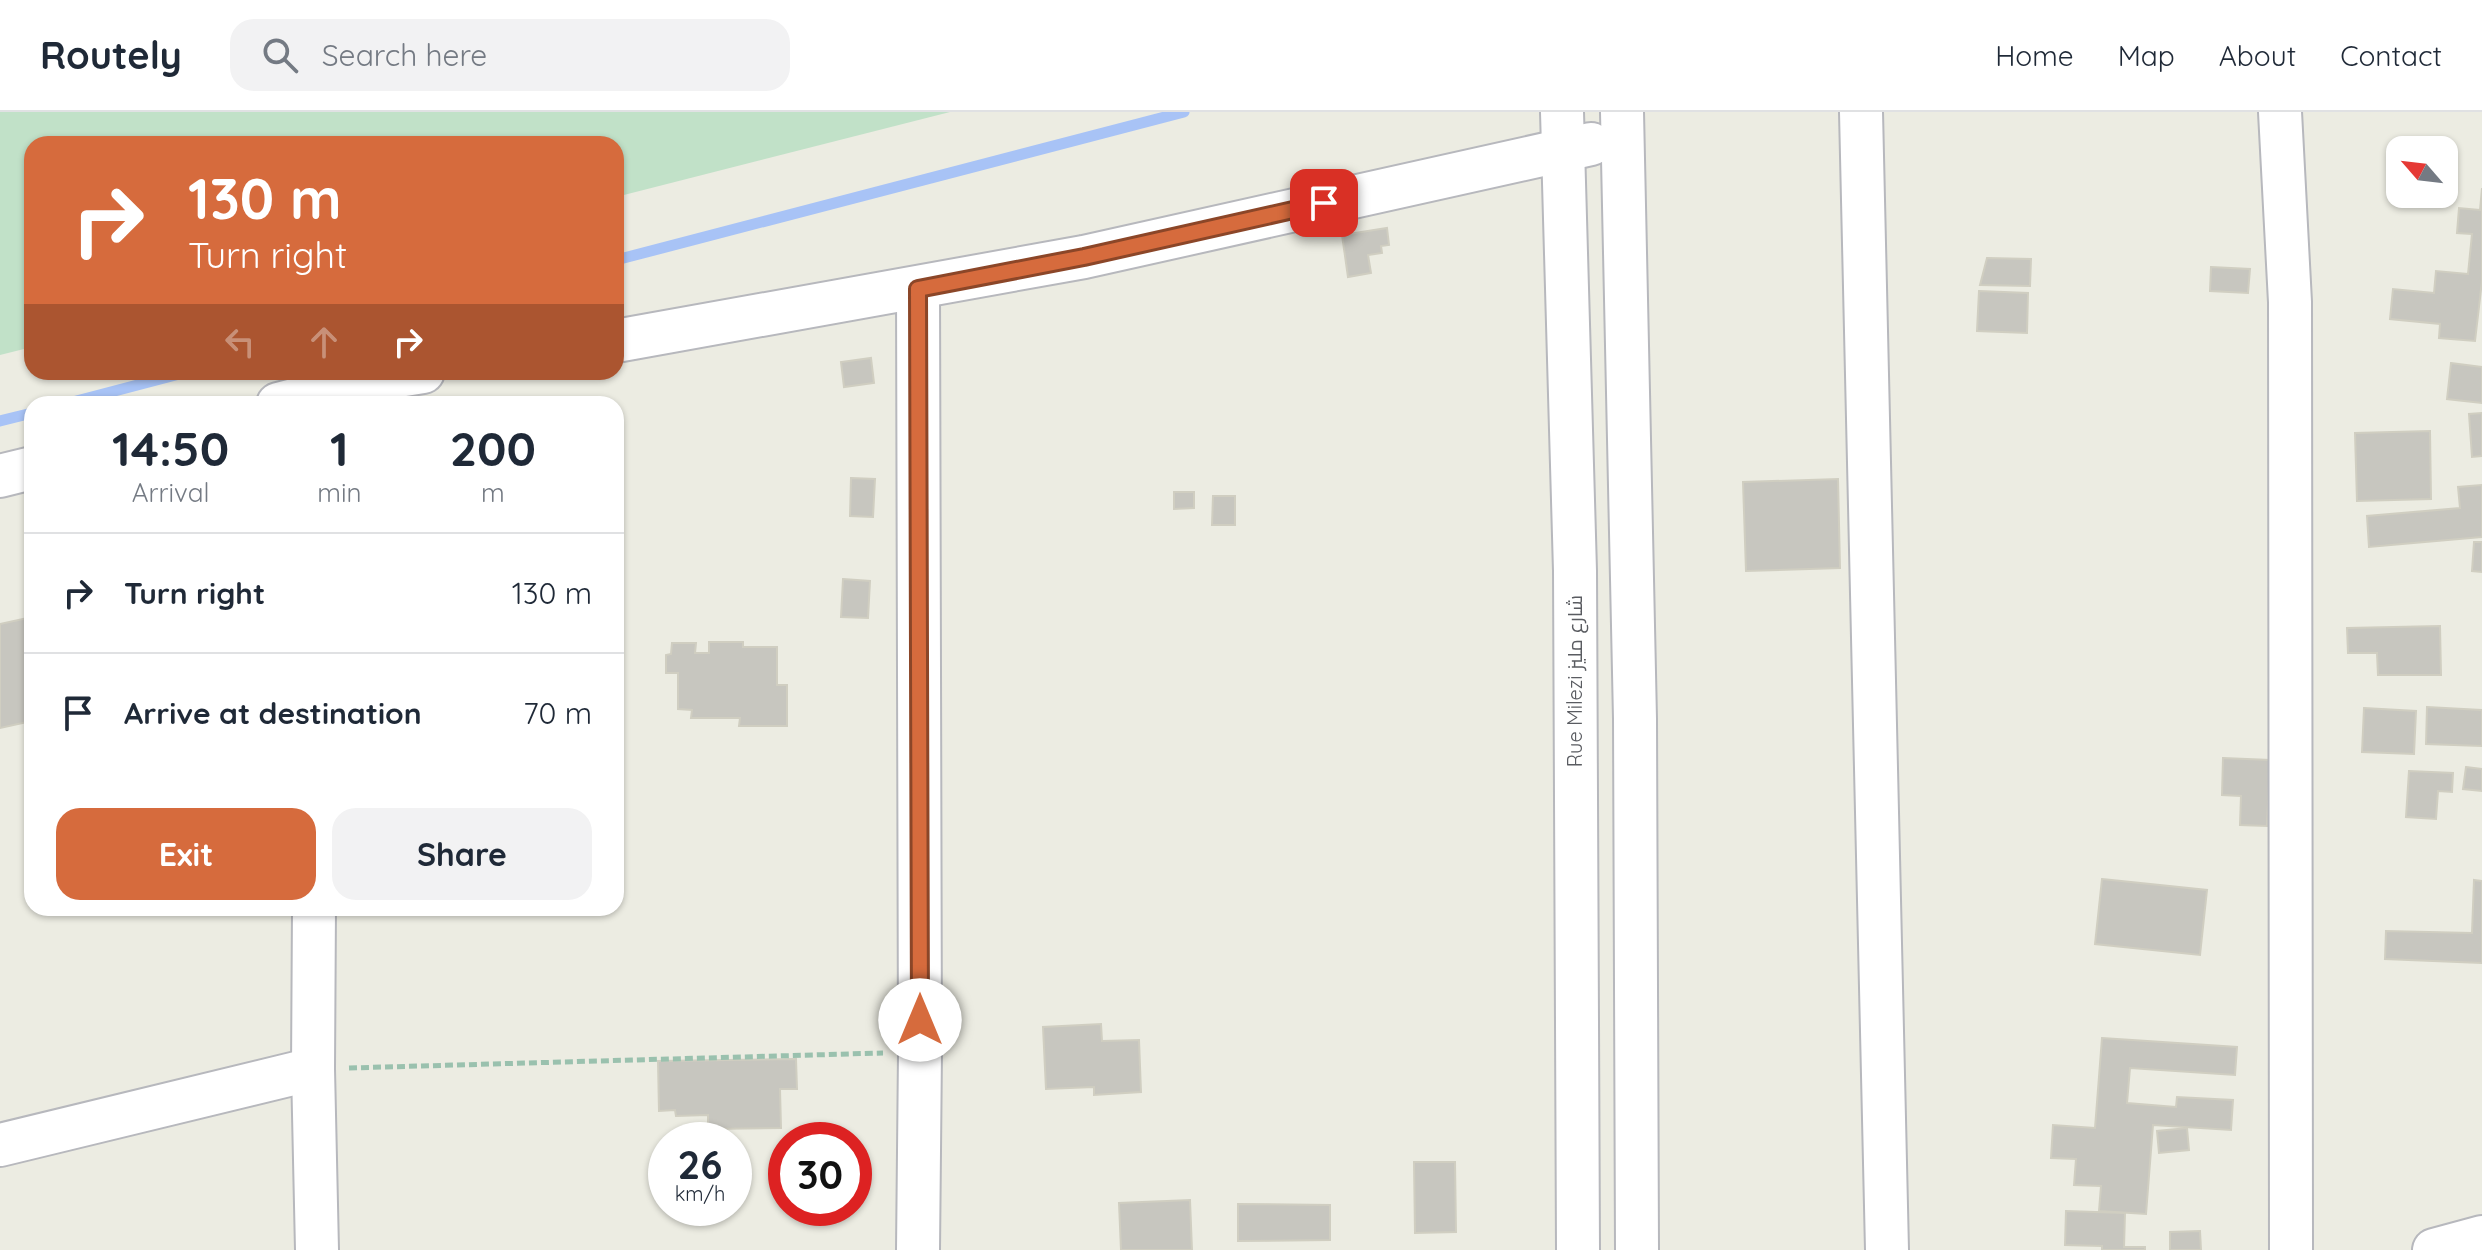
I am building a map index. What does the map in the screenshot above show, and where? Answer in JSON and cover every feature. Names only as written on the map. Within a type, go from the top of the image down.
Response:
[{"type":"street","points":[[1861,112],[1887,1250]]},
{"type":"street","points":[[2280,112],[2290,302],[2291,1250]]},
{"type":"street","points":[[624,340],[1084,257],[1563,130],[1622,125],[1634,704],[1637,1250]]},
{"type":"street","name":"Rue Milezi شارع مليز","points":[[1563,130],[1575,571],[1578,1250]]},
{"type":"street","points":[[918,289],[918,1250]]},
{"type":"street","points":[[341,396],[372,392],[403,380]]},
{"type":"street","points":[[0,476],[24,470]]},
{"type":"street","points":[[314,916],[317,1250]]},
{"type":"street","points":[[0,1145],[313,1069]]},
{"type":"street","points":[[2434,1250],[2482,1237]]},
{"type":"path","points":[[313,1069],[920,1052]]},
{"type":"green space","points":[[0,112],[950,112],[624,195],[624,136],[24,136],[24,349],[0,355]]},
{"type":"building","points":[[2482,188],[2482,281],[2475,341],[2439,338],[2440,324],[2390,319],[2393,289],[2434,293],[2436,271],[2468,274],[2472,234],[2457,233],[2459,208],[2480,210]]},
{"type":"building","points":[[1387,228],[1389,245],[1381,246],[1382,253],[1368,255],[1371,273],[1348,277],[1342,235]]},
{"type":"building","points":[[1987,258],[2031,259],[2030,286],[1980,285]]},
{"type":"building","points":[[2211,267],[2250,269],[2248,293],[2210,291]]},
{"type":"building","points":[[1979,291],[2028,293],[2027,333],[1977,331]]},
{"type":"building","points":[[871,358],[874,383],[844,387],[841,362]]},
{"type":"building","points":[[2451,363],[2482,367],[2482,403],[2447,399]]},
{"type":"building","points":[[2482,413],[2482,456],[2472,457],[2469,414]]},
{"type":"building","points":[[2430,431],[2431,499],[2357,501],[2355,433]]},
{"type":"building","points":[[851,478],[875,479],[873,517],[850,516]]},
{"type":"building","points":[[1838,479],[1840,568],[1746,571],[1743,482]]},
{"type":"building","points":[[2482,485],[2482,537],[2369,547],[2367,516],[2460,508],[2458,487]]},
{"type":"building","points":[[1174,492],[1194,492],[1194,508],[1174,509]]},
{"type":"building","points":[[1213,496],[1235,496],[1235,525],[1212,525]]},
{"type":"building","points":[[2474,542],[2482,542],[2482,572],[2472,571]]},
{"type":"building","points":[[843,579],[870,581],[868,618],[841,617]]},
{"type":"building","points":[[24,619],[24,723],[0,728],[0,624]]},
{"type":"building","points":[[2440,626],[2441,675],[2378,675],[2377,653],[2348,653],[2347,628]]},
{"type":"building","points":[[709,642],[743,642],[743,647],[777,647],[777,685],[787,685],[787,726],[739,726],[740,718],[691,718],[692,710],[678,709],[678,673],[666,673],[666,655],[671,654],[672,643],[696,643],[695,653],[709,653]]},
{"type":"building","points":[[2427,707],[2482,710],[2482,746],[2426,744]]},
{"type":"building","points":[[2364,708],[2416,711],[2414,754],[2362,752]]},
{"type":"building","points":[[2223,758],[2270,760],[2267,826],[2240,825],[2241,796],[2222,795]]},
{"type":"building","points":[[2466,767],[2482,769],[2482,791],[2463,789]]},
{"type":"building","points":[[2409,771],[2453,773],[2452,792],[2438,791],[2436,819],[2406,817]]},
{"type":"building","points":[[2102,879],[2207,890],[2200,955],[2095,944]]},
{"type":"building","points":[[2474,880],[2482,881],[2482,963],[2385,959],[2386,931],[2472,933]]},
{"type":"building","points":[[1101,1024],[1102,1041],[1139,1040],[1141,1092],[1094,1095],[1094,1087],[1046,1089],[1043,1027]]},
{"type":"building","points":[[2102,1038],[2237,1047],[2235,1075],[2130,1068],[2127,1103],[2176,1107],[2177,1097],[2233,1100],[2231,1130],[2153,1125],[2146,1214],[2099,1211],[2101,1186],[2074,1185],[2076,1159],[2051,1158],[2053,1125],[2095,1128]]},
{"type":"building","points":[[796,1059],[797,1089],[780,1089],[781,1122],[768,1122],[768,1128],[752,1128],[752,1122],[708,1122],[708,1115],[676,1116],[675,1110],[659,1111],[658,1061]]},
{"type":"building","points":[[2187,1128],[2189,1150],[2159,1153],[2157,1131]]},
{"type":"building","points":[[1414,1162],[1455,1162],[1456,1232],[1415,1233]]},
{"type":"building","points":[[1190,1200],[1192,1250],[1121,1250],[1119,1203]]},
{"type":"building","points":[[1238,1204],[1330,1205],[1330,1240],[1238,1241]]},
{"type":"building","points":[[2066,1211],[2125,1213],[2124,1247],[2145,1247],[2145,1250],[2102,1250],[2102,1246],[2065,1245]]},
{"type":"building","points":[[2200,1231],[2201,1250],[2170,1250],[2170,1232]]},
{"type":"waterway","points":[[624,258],[1184,112]]},
{"type":"waterway","points":[[96,396],[156,380]]},
{"type":"waterway","points":[[0,421],[24,415]]},
{"type":"route","points":[[920,1020],[918,289],[1084,257],[1324,203]]}]
